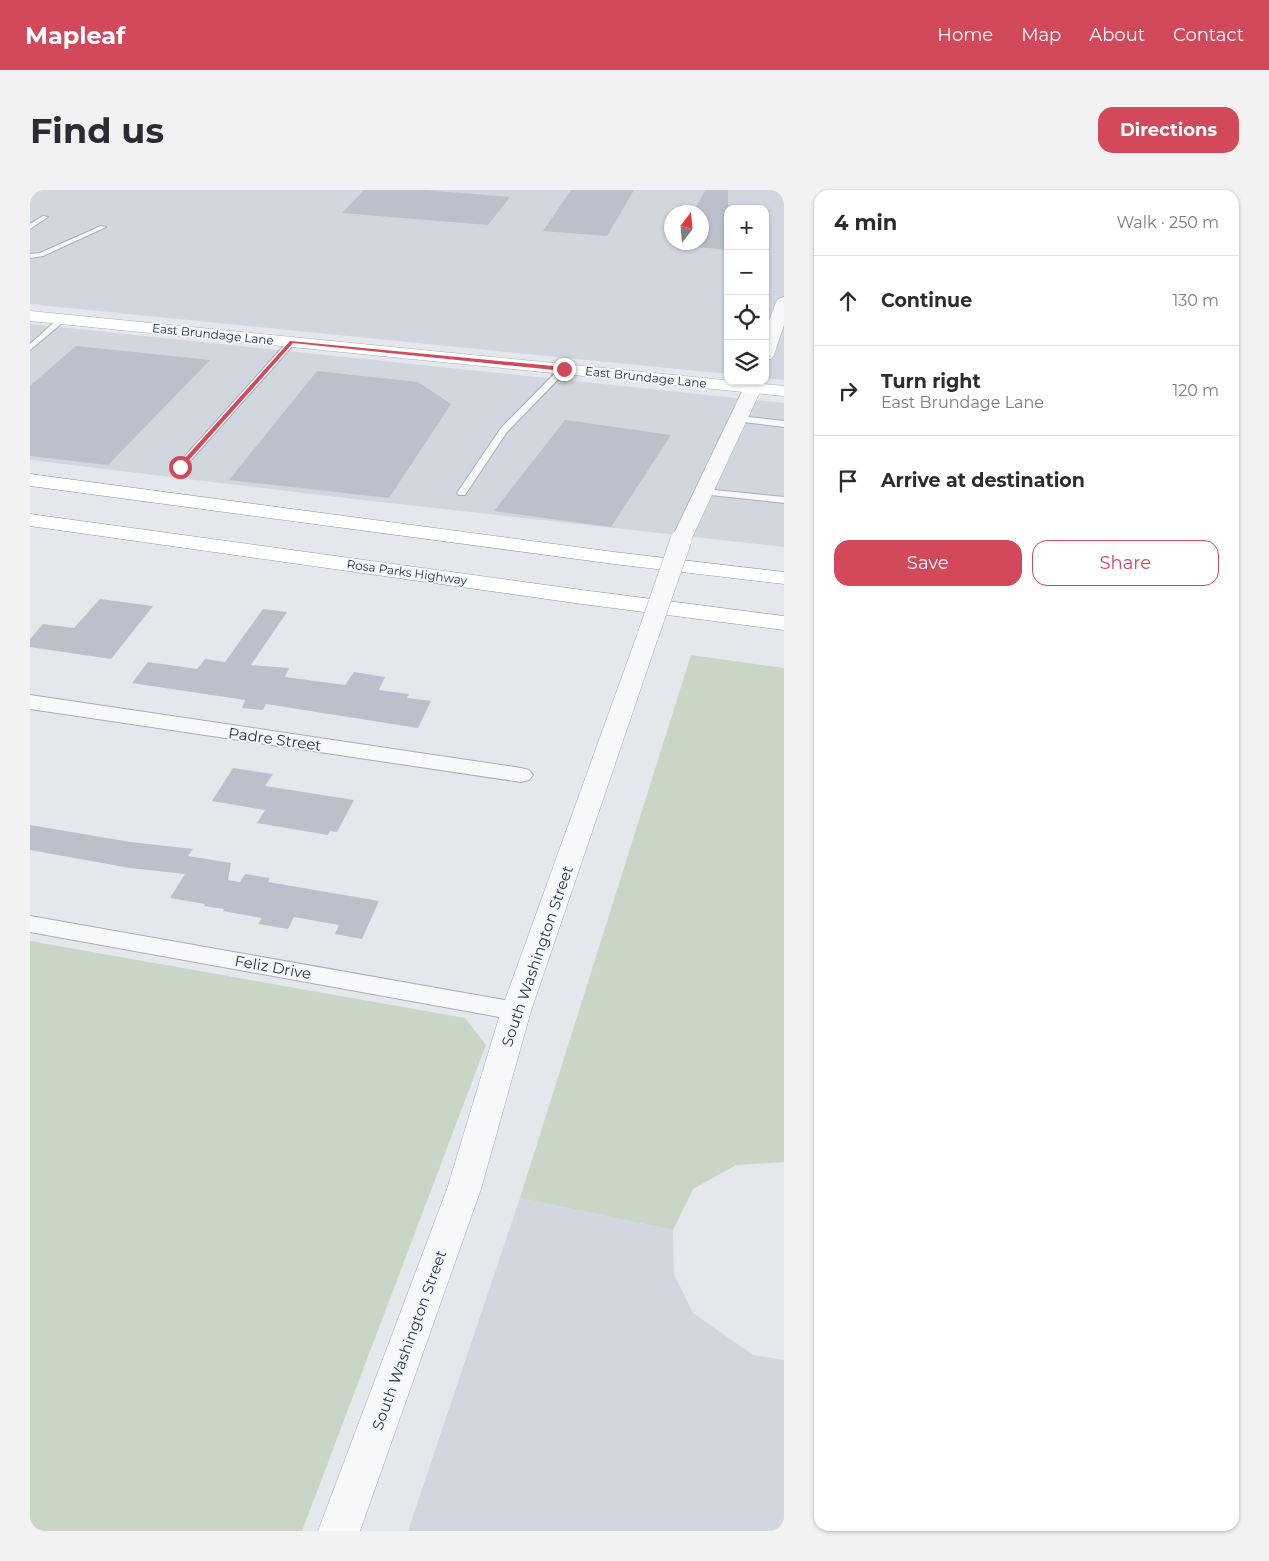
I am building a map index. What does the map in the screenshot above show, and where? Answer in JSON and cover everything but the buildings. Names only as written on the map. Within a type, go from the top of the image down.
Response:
[{"type":"main road","name":"East Brundage Lane","points":[[30,316],[564,369],[724,382]]},
{"type":"main road","name":"East Brundage Lane","points":[[755,385],[784,391]]},
{"type":"main road","points":[[30,480],[614,558],[784,578]]},
{"type":"main road","name":"Rosa Parks Highway","points":[[30,520],[582,597],[784,623]]},
{"type":"street","points":[[769,344],[784,302]]},
{"type":"street","name":"South Washington Street","points":[[339,1531],[464,1189],[516,1011],[681,540],[755,385]]},
{"type":"street","name":"Padre Street","points":[[30,702],[521,776]]},
{"type":"street","name":"Feliz Drive","points":[[30,924],[516,1011]]},
{"type":"lane","points":[[30,227],[45,217]]},
{"type":"lane","points":[[30,256],[41,255],[103,227]]},
{"type":"lane","points":[[30,348],[63,319]]},
{"type":"lane","points":[[180,467],[292,342]]},
{"type":"lane","points":[[462,493],[504,430],[564,369]]},
{"type":"lane","points":[[739,419],[784,424]]},
{"type":"lane","points":[[704,492],[784,500]]},
{"type":"shaded area","points":[[30,190],[784,190],[784,380],[769,378],[769,205],[724,205],[724,374],[30,304]]},
{"type":"shaded area","points":[[30,324],[784,403],[784,547],[354,499],[30,460]]},
{"type":"shaded area","points":[[520,1198],[673,1230],[674,1274],[693,1313],[753,1355],[784,1360],[784,1531],[408,1531]]},
{"type":"green space","points":[[691,655],[784,668],[784,1162],[736,1165],[693,1189],[673,1230],[520,1198]]},
{"type":"green space","points":[[30,941],[465,1018],[486,1045],[302,1531],[30,1531]]},
{"type":"route","points":[[180,467],[292,342],[564,369]]}]
